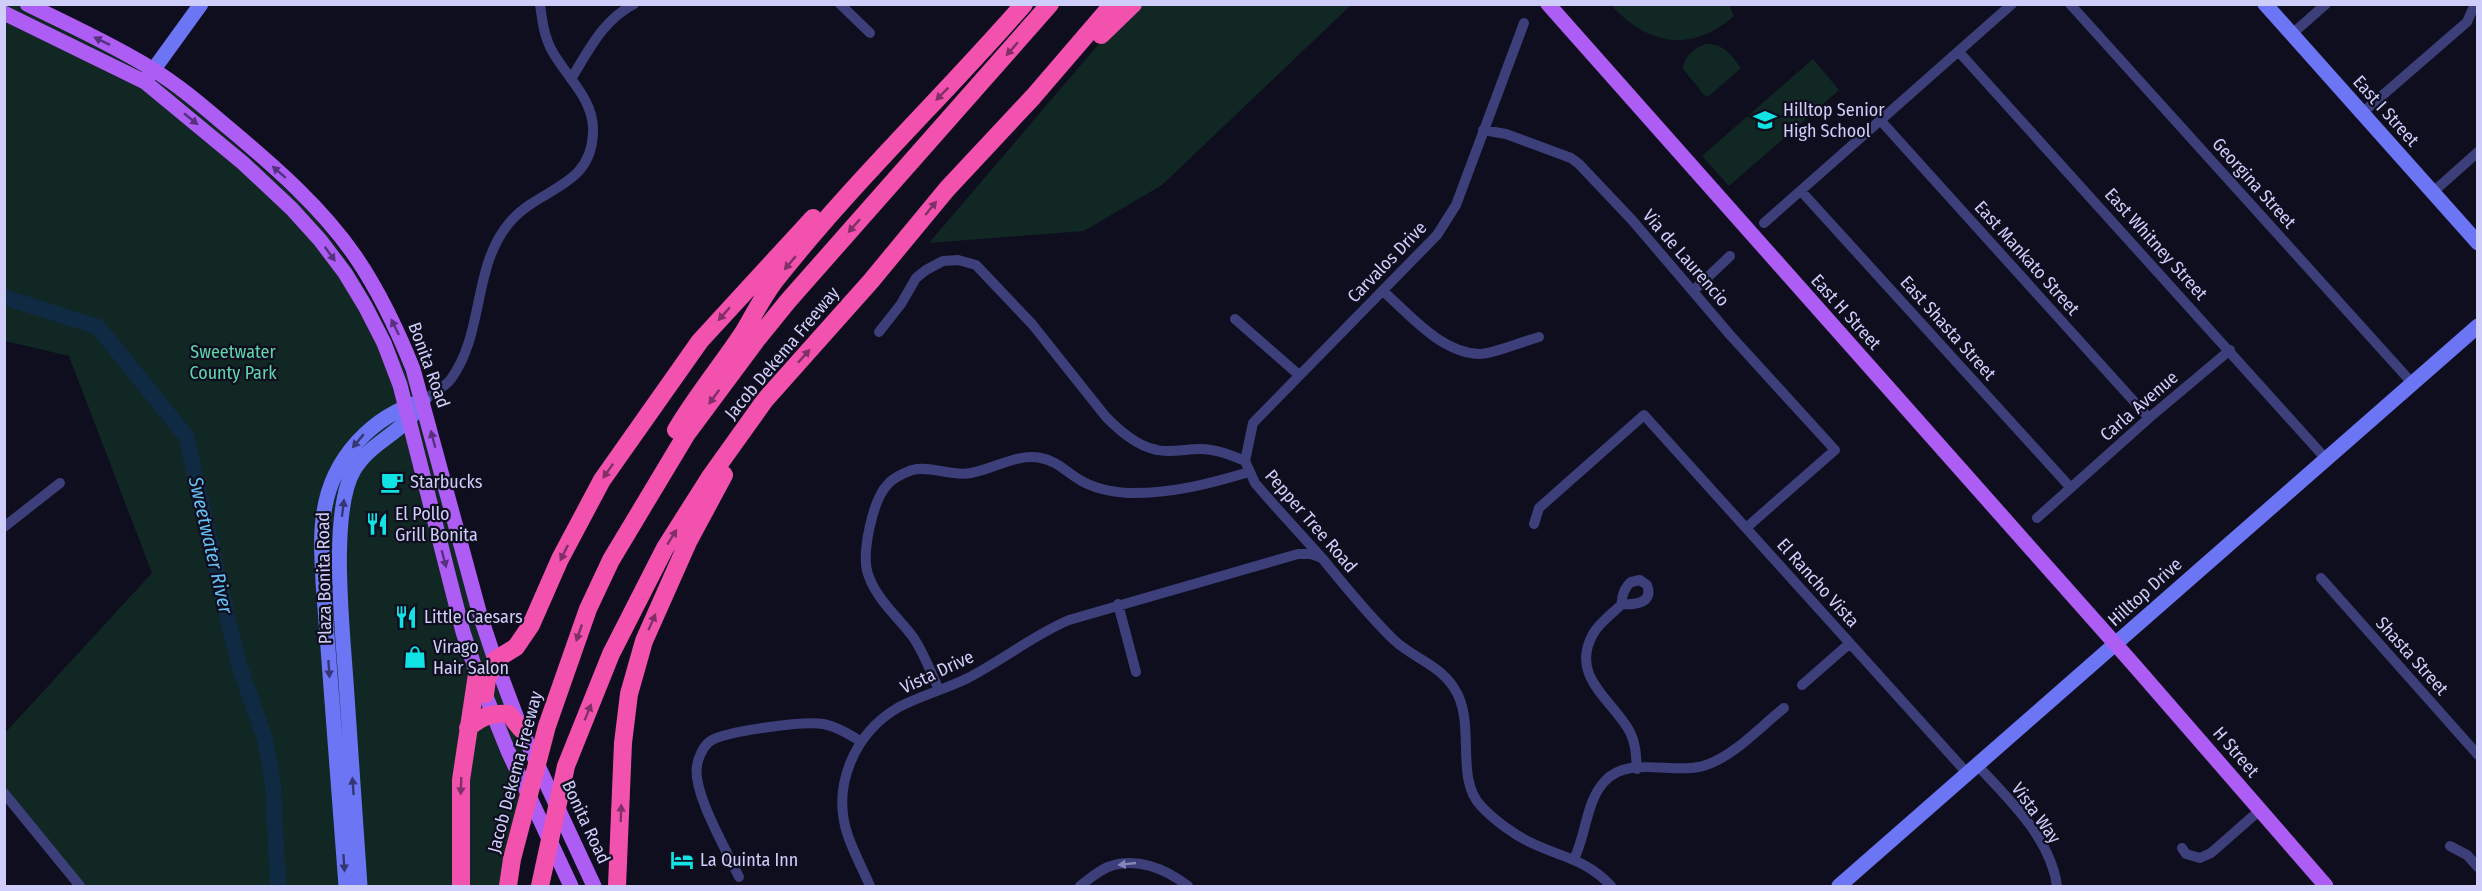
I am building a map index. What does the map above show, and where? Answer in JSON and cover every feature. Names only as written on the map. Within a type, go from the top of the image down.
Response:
[{"type":"highway","points":[[611,560],[619,534],[654,466],[772,285],[870,171],[973,62],[1024,4]]},
{"type":"highway","name":"Jacob Dekema Freeway","points":[[508,886],[512,859],[547,726],[588,609],[611,560],[686,435],[758,338],[1050,4]]},
{"type":"highway","name":"Jacob Dekema Freeway","points":[[541,885],[566,766],[615,644],[665,548],[710,477],[765,400],[871,281],[947,189],[1033,97],[1113,4]]},
{"type":"highway","points":[[1033,97],[1133,4]]},
{"type":"highway","points":[[485,694],[487,680],[495,660],[516,647],[531,625],[589,500],[700,341],[837,193],[870,171]]},
{"type":"highway","points":[[615,881],[623,743],[629,694],[644,641],[688,542],[765,400]]},
{"type":"highway","points":[[461,886],[461,780],[477,674]]},
{"type":"highway","points":[[468,728],[479,718],[492,713],[509,714],[521,729]]},
{"type":"main road","name":"Bonita Road","points":[[27,4],[112,46],[149,76],[292,209],[320,240],[365,306],[384,343],[400,386],[460,623],[477,674],[508,751],[571,886]]},
{"type":"main road","points":[[149,76],[201,4]]},
{"type":"main road","name":"East H Street","points":[[1548,4],[2115,645]]},
{"type":"main road","name":"East I Street","points":[[2265,4],[2478,243]]},
{"type":"main road","name":"Bonita Road","points":[[4,13],[149,76],[203,107],[295,187],[354,255],[375,287],[398,332],[413,369],[480,615],[495,660],[521,729],[594,886]]},
{"type":"main road","name":"Hilltop Drive","points":[[1839,886],[2478,326]]},
{"type":"main road","name":"Plaza Bonita Road","points":[[360,886],[345,663],[340,559],[341,520],[345,491],[354,469],[406,414],[423,401]]},
{"type":"main road","name":"Plaza Bonita Road","points":[[346,886],[323,582],[321,537],[324,510],[331,485],[351,449],[379,420],[406,414]]},
{"type":"main road","name":"H Street","points":[[2115,645],[2326,886]]},
{"type":"street","points":[[423,401],[450,380],[465,352],[489,257],[510,222],[540,196],[569,182],[586,161],[593,134],[592,114],[547,39],[540,4]]},
{"type":"street","points":[[571,79],[604,27],[634,4]]},
{"type":"street","points":[[840,4],[870,33]]},
{"type":"street","points":[[1764,223],[2012,4]]},
{"type":"street","name":"Georgina Street","points":[[2070,4],[2413,384]]},
{"type":"street","points":[[2292,34],[2326,4]]},
{"type":"street","points":[[2362,113],[2467,22],[2475,4]]},
{"type":"street","name":"Carvalos Drive","points":[[1247,467],[1253,423],[1437,235],[1455,205],[1524,23]]},
{"type":"street","name":"East Whitney Street","points":[[1959,52],[2327,460]]},
{"type":"street","name":"East Mankato Street","points":[[1881,121],[2149,418]]},
{"type":"street","name":"Via de Laurencio","points":[[1483,130],[1514,137],[1570,158],[1579,164],[1632,220],[1835,450],[1746,528]]},
{"type":"street","points":[[2433,192],[2478,152]]},
{"type":"street","name":"East Shasta Street","points":[[1801,191],[2070,487]]},
{"type":"street","points":[[1693,291],[1730,256]]},
{"type":"street","name":"Pepper Tree Road","points":[[879,332],[901,304],[916,278],[926,270],[943,261],[958,260],[975,265],[1021,311],[1106,417],[1120,431],[1158,451],[1203,449],[1221,452],[1247,467],[1284,517],[1393,639],[1410,654],[1442,674],[1453,686],[1463,705],[1466,719],[1470,786],[1478,804],[1533,844],[1574,859],[1599,874],[1611,886]]},
{"type":"street","points":[[1383,291],[1428,333],[1461,351],[1481,354],[1539,337]]},
{"type":"street","points":[[1235,319],[1299,375]]},
{"type":"street","name":"Carla Avenue","points":[[2037,518],[2149,418],[2230,350]]},
{"type":"street","name":"El Rancho Vista","points":[[1534,524],[1539,508],[1644,415],[1850,643],[1972,769]]},
{"type":"street","points":[[939,690],[923,654],[876,591],[866,565],[865,547],[868,531],[882,493],[896,477],[912,470],[924,469],[970,473],[1025,457],[1055,462],[1081,481],[1107,490],[1127,493],[1198,488],[1247,467]]},
{"type":"street","points":[[4,527],[60,483]]},
{"type":"street","name":"Vista Drive","points":[[860,741],[886,716],[901,706],[987,667],[1057,625],[1118,604],[1298,554],[1311,554],[1322,558]]},
{"type":"street","name":"Shasta Street","points":[[2321,578],[2478,755]]},
{"type":"street","points":[[1118,604],[1136,672]]},
{"type":"street","points":[[1622,604],[1592,635],[1587,659],[1593,684],[1632,736],[1637,769]]},
{"type":"street","points":[[1802,685],[1850,643]]},
{"type":"street","points":[[1574,859],[1582,844],[1587,821],[1602,785],[1620,770],[1683,769],[1705,766],[1724,757],[1784,708]]},
{"type":"street","points":[[739,877],[699,793],[697,765],[704,747],[715,739],[730,734],[822,724],[834,727],[860,741],[843,787],[843,815],[848,836],[870,886]]},
{"type":"street","name":"Vista Way","points":[[1972,769],[2029,825],[2051,863],[2057,886]]},
{"type":"street","points":[[4,794],[80,886]]},
{"type":"street","points":[[2182,848],[2186,854],[2200,858],[2211,853],[2260,810]]},
{"type":"street","points":[[2450,846],[2467,855],[2478,867]]},
{"type":"street","points":[[1080,886],[1106,868],[1138,863],[1163,871],[1188,886]]},
{"type":"green space","name":"Sweetwater County Park","points":[[15,4],[121,57],[152,76],[196,110],[303,205],[341,252],[367,292],[408,378],[479,633],[527,760],[519,796],[512,859],[500,886],[82,886],[5,788],[4,734],[152,573],[69,356],[5,341],[4,5]]},
{"type":"green space","points":[[1132,5],[1351,5],[1162,185],[1084,231],[929,243]]},
{"type":"green space","points":[[1611,5],[1729,5],[1734,16],[1702,36],[1686,40],[1671,40],[1640,29],[1625,19]]},
{"type":"green space","points":[[1706,44],[1722,48],[1741,68],[1709,96],[1705,96],[1683,69],[1690,53]]},
{"type":"green space","points":[[1813,59],[1839,90],[1729,186],[1702,156]]},
{"type":"waterway","name":"Sweetwater River","points":[[4,297],[98,327],[186,436],[238,662],[265,739],[273,785],[278,886]]},
{"type":"place","name":"Hilltop Senior High School","points":[[1765,120]]},
{"type":"place","name":"Starbucks","points":[[392,482]]},
{"type":"place","name":"El Pollo Grill Bonita","points":[[377,524]]},
{"type":"place","name":"Little Caesars","points":[[406,617]]},
{"type":"place","name":"Virago Hair Salon","points":[[415,657]]},
{"type":"place","name":"La Quinta Inn","points":[[682,860]]}]
